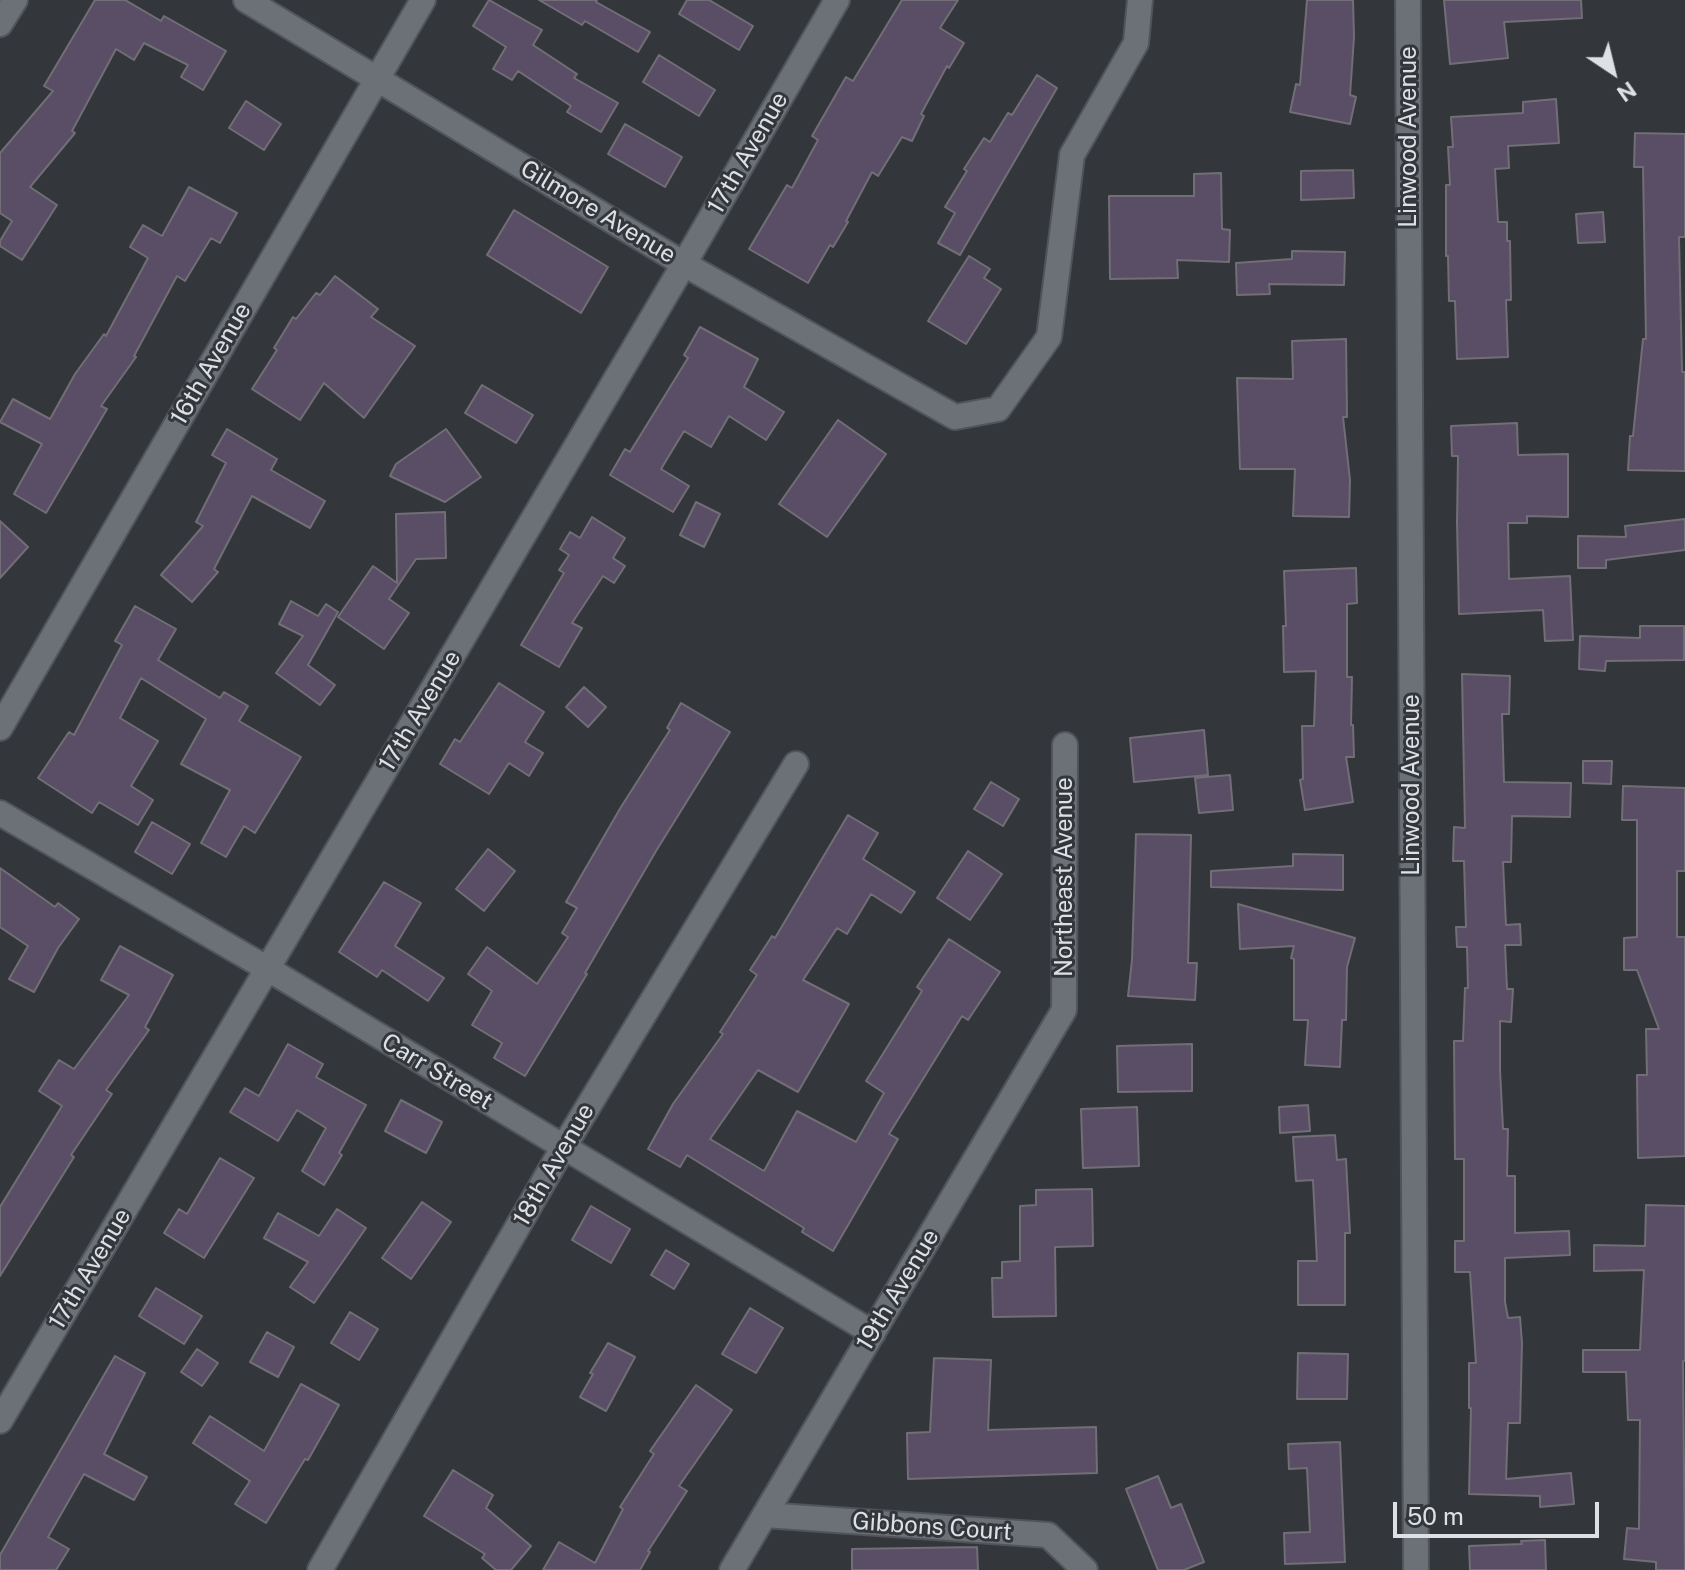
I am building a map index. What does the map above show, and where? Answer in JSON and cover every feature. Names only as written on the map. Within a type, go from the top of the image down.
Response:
[{"type":"street","points":[[0,24],[15,0]]},
{"type":"street","name":"Gilmore Avenue","points":[[246,0],[684,264],[955,417],[998,409],[1049,337],[1072,155],[1136,43],[1140,0]]},
{"type":"street","name":"16th Avenue","points":[[0,728],[423,0]]},
{"type":"street","name":"17th Avenue","points":[[0,1421],[837,0]]},
{"type":"street","name":"Linwood Avenue","points":[[1408,0],[1416,1570]]},
{"type":"street","name":"Northeast Avenue","points":[[1064,1010],[1065,745]]},
{"type":"street","name":"18th Avenue","points":[[320,1570],[563,1148],[796,764]]},
{"type":"street","name":"Carr Street","points":[[0,813],[268,969],[873,1333]]},
{"type":"street","name":"19th Avenue","points":[[732,1570],[1064,1010]]},
{"type":"street","name":"Gibbons Court","points":[[765,1515],[1048,1535],[1085,1570]]},
{"type":"building","points":[[95,0],[125,0],[161,21],[164,16],[226,51],[203,90],[181,77],[188,65],[144,43],[134,60],[116,49],[72,131],[75,133],[30,187],[57,205],[22,260],[0,246],[12,221],[0,213],[0,153],[53,91],[44,86]]},
{"type":"building","points":[[489,0],[542,30],[533,45],[577,74],[574,78],[618,103],[601,132],[567,112],[571,106],[518,71],[512,80],[493,69],[506,47],[473,26]]},
{"type":"building","points":[[539,0],[597,0],[650,32],[638,52],[585,21],[582,25]]},
{"type":"building","points":[[687,0],[709,0],[753,26],[739,50],[679,14]]},
{"type":"building","points":[[902,0],[958,0],[940,28],[964,43],[949,68],[947,66],[921,114],[924,116],[912,141],[902,137],[878,176],[872,172],[848,222],[833,247],[830,245],[808,283],[749,249],[787,185],[792,188],[818,140],[812,136],[846,77],[853,81]]},
{"type":"building","points":[[1307,0],[1353,0],[1350,95],[1356,97],[1350,124],[1290,112],[1296,84],[1300,85]]},
{"type":"building","points":[[1444,0],[1581,0],[1582,18],[1504,22],[1508,58],[1450,64]]},
{"type":"building","points":[[659,55],[715,90],[699,116],[643,82]]},
{"type":"building","points":[[1037,75],[1057,88],[960,255],[938,243],[955,213],[945,207],[984,138],[990,142],[1008,113],[1012,115]]},
{"type":"building","points":[[1556,99],[1559,143],[1508,146],[1509,168],[1495,169],[1498,222],[1507,222],[1507,241],[1510,241],[1511,300],[1506,300],[1508,357],[1457,359],[1455,301],[1449,301],[1446,256],[1446,185],[1450,185],[1448,147],[1453,147],[1451,117],[1523,113],[1523,102]]},
{"type":"building","points":[[246,101],[281,124],[264,150],[229,128]]},
{"type":"building","points":[[625,124],[682,157],[665,187],[608,154]]},
{"type":"building","points":[[1635,133],[1685,134],[1685,237],[1679,237],[1682,372],[1685,372],[1685,471],[1628,470],[1643,339],[1646,339],[1643,167],[1634,167]]},
{"type":"building","points":[[1353,170],[1354,198],[1301,200],[1301,171]]},
{"type":"building","points":[[1221,173],[1222,229],[1230,230],[1229,262],[1177,260],[1178,278],[1110,279],[1109,196],[1194,196],[1194,174]]},
{"type":"building","points":[[189,187],[237,213],[220,243],[211,238],[185,281],[177,276],[136,357],[101,406],[107,409],[46,513],[14,494],[42,444],[0,422],[13,399],[50,419],[75,374],[104,334],[106,336],[148,258],[130,247],[143,225],[162,236]]},
{"type":"building","points":[[514,210],[608,267],[581,313],[487,255]]},
{"type":"building","points":[[1603,212],[1605,242],[1578,243],[1576,214]]},
{"type":"building","points":[[1292,251],[1345,252],[1344,285],[1269,284],[1270,294],[1237,295],[1236,263],[1292,259]]},
{"type":"building","points":[[969,256],[990,269],[984,278],[1001,289],[966,344],[928,321]]},
{"type":"building","points":[[335,276],[378,309],[371,317],[415,346],[364,418],[324,383],[300,420],[252,389],[277,350],[274,348],[293,317],[296,319],[316,293],[320,295]]},
{"type":"building","points":[[700,327],[758,359],[744,387],[784,412],[766,440],[729,416],[711,447],[684,431],[661,469],[689,486],[673,512],[610,475],[625,449],[630,452],[688,358],[684,355]]},
{"type":"building","points":[[1346,339],[1347,417],[1343,417],[1350,480],[1349,517],[1293,516],[1295,469],[1240,469],[1237,378],[1293,379],[1292,341]]},
{"type":"building","points":[[482,385],[533,415],[516,443],[465,413]]},
{"type":"building","points":[[838,420],[886,454],[827,537],[779,504]]},
{"type":"building","points":[[1517,423],[1518,455],[1568,454],[1568,517],[1527,516],[1527,523],[1508,523],[1509,579],[1570,576],[1573,640],[1545,641],[1543,610],[1459,614],[1458,456],[1452,456],[1451,426]]},
{"type":"building","points":[[227,429],[277,459],[271,470],[325,501],[310,528],[252,496],[214,569],[218,572],[192,602],[161,575],[203,526],[196,522],[226,463],[212,455]]},
{"type":"building","points":[[446,429],[481,477],[445,502],[390,476],[396,464]]},
{"type":"building","points":[[696,502],[720,514],[704,547],[680,535]]},
{"type":"building","points":[[445,512],[446,558],[416,559],[389,599],[409,613],[384,649],[338,617],[373,566],[397,583],[396,514]]},
{"type":"building","points":[[592,517],[625,538],[613,558],[625,566],[614,583],[603,576],[572,623],[582,628],[559,667],[521,645],[564,573],[559,570],[569,555],[560,549],[570,532],[580,538]]},
{"type":"building","points":[[1685,519],[1685,550],[1606,560],[1606,568],[1578,568],[1578,536],[1626,537],[1625,526]]},
{"type":"building","points":[[0,521],[28,547],[0,578]]},
{"type":"building","points":[[1356,568],[1357,603],[1347,604],[1347,677],[1352,677],[1354,757],[1346,757],[1353,802],[1305,810],[1300,780],[1303,779],[1302,726],[1314,726],[1316,671],[1284,672],[1284,571]]},
{"type":"building","points":[[291,601],[318,616],[326,604],[338,612],[308,665],[335,685],[320,705],[276,673],[303,636],[279,624]]},
{"type":"building","points":[[135,606],[176,629],[158,660],[220,698],[224,692],[248,706],[239,721],[301,757],[255,833],[244,826],[226,857],[201,843],[230,790],[181,764],[206,719],[141,678],[120,718],[158,741],[131,786],[153,800],[138,825],[99,802],[92,813],[38,778],[69,732],[74,735],[122,645],[115,641]]},
{"type":"building","points":[[1640,626],[1684,626],[1684,660],[1606,661],[1605,671],[1579,669],[1580,636],[1640,638]]},
{"type":"building","points":[[1462,674],[1510,676],[1509,714],[1502,714],[1504,782],[1571,783],[1570,817],[1512,816],[1511,862],[1503,862],[1506,925],[1520,924],[1521,945],[1505,945],[1507,989],[1513,989],[1511,1022],[1500,1021],[1500,1070],[1503,1129],[1508,1129],[1507,1176],[1515,1176],[1515,1233],[1569,1231],[1570,1255],[1505,1258],[1508,1318],[1520,1317],[1522,1343],[1520,1423],[1508,1423],[1506,1479],[1571,1473],[1574,1504],[1540,1507],[1540,1496],[1469,1494],[1469,1363],[1476,1363],[1470,1272],[1455,1272],[1455,1241],[1464,1241],[1464,1159],[1455,1159],[1454,1041],[1463,1041],[1465,988],[1468,988],[1467,947],[1457,947],[1456,927],[1466,927],[1464,861],[1453,861],[1454,827],[1465,828]]},
{"type":"building","points":[[499,683],[544,712],[525,742],[543,753],[529,776],[509,763],[489,794],[440,764],[455,739],[460,742]]},
{"type":"building","points":[[584,687],[606,707],[588,727],[566,707]]},
{"type":"building","points":[[681,703],[730,732],[656,851],[525,1076],[494,1058],[502,1043],[472,1025],[492,991],[468,974],[487,947],[537,984],[568,937],[562,933],[577,908],[566,902],[670,730],[667,728]]},
{"type":"building","points":[[1204,730],[1208,775],[1134,782],[1130,738]]},
{"type":"building","points":[[1583,761],[1612,761],[1611,784],[1583,783]]},
{"type":"building","points":[[1230,775],[1233,810],[1199,813],[1195,778]]},
{"type":"building","points":[[991,782],[1019,799],[1003,826],[974,809]]},
{"type":"building","points":[[1623,786],[1685,788],[1685,871],[1677,871],[1677,937],[1685,937],[1685,1156],[1638,1158],[1637,1075],[1647,1075],[1646,1029],[1659,1029],[1637,970],[1624,970],[1624,938],[1637,937],[1637,820],[1622,820]]},
{"type":"building","points":[[848,815],[878,833],[863,859],[915,892],[901,913],[871,894],[847,934],[837,928],[803,980],[849,1004],[798,1092],[758,1070],[710,1139],[764,1171],[797,1111],[856,1142],[884,1093],[866,1081],[922,991],[917,987],[949,939],[1000,972],[968,1020],[962,1016],[889,1134],[898,1139],[833,1251],[802,1232],[804,1228],[687,1155],[680,1167],[648,1149],[673,1104],[723,1034],[720,1032],[757,975],[750,970],[772,936],[775,938]]},
{"type":"building","points":[[152,822],[190,844],[172,874],[135,852]]},
{"type":"building","points":[[1136,834],[1191,835],[1188,963],[1197,963],[1195,1000],[1128,996]]},
{"type":"building","points":[[488,849],[515,871],[484,911],[456,889]]},
{"type":"building","points":[[968,851],[1002,874],[970,920],[937,898]]},
{"type":"building","points":[[1293,854],[1343,855],[1343,890],[1211,887],[1211,871],[1293,866]]},
{"type":"building","points":[[0,868],[55,907],[58,903],[79,919],[58,948],[34,992],[9,979],[28,946],[0,927]]},
{"type":"building","points":[[384,882],[421,903],[395,946],[444,978],[428,1001],[382,970],[377,977],[339,952]]},
{"type":"building","points":[[1238,904],[1355,938],[1347,967],[1346,1020],[1342,1020],[1340,1067],[1305,1065],[1308,1020],[1294,1020],[1294,959],[1291,958],[1294,946],[1240,949]]},
{"type":"building","points":[[120,946],[173,975],[145,1027],[149,1030],[106,1090],[112,1094],[71,1155],[74,1157],[0,1276],[0,1207],[62,1106],[39,1091],[59,1060],[74,1069],[129,995],[101,980]]},
{"type":"building","points":[[288,1044],[323,1064],[316,1077],[366,1105],[324,1185],[302,1171],[326,1128],[297,1110],[278,1141],[230,1112],[245,1088],[259,1096]]},
{"type":"building","points":[[1192,1044],[1192,1091],[1118,1092],[1117,1046]]},
{"type":"building","points":[[401,1100],[442,1122],[426,1153],[385,1131]]},
{"type":"building","points":[[1308,1105],[1310,1131],[1280,1133],[1279,1107]]},
{"type":"building","points":[[1137,1107],[1139,1166],[1083,1168],[1081,1109]]},
{"type":"building","points":[[1335,1135],[1337,1160],[1346,1159],[1350,1233],[1345,1233],[1345,1305],[1298,1305],[1298,1261],[1317,1261],[1313,1180],[1296,1181],[1293,1137]]},
{"type":"building","points":[[220,1158],[254,1178],[204,1258],[164,1233],[179,1209],[187,1214]]},
{"type":"building","points":[[1092,1189],[1093,1246],[1055,1247],[1056,1316],[993,1317],[992,1278],[1002,1278],[1002,1262],[1020,1261],[1020,1206],[1036,1205],[1036,1190]]},
{"type":"building","points":[[422,1202],[451,1222],[411,1279],[382,1258]]},
{"type":"building","points":[[1646,1205],[1685,1206],[1685,1570],[1656,1570],[1656,1562],[1624,1559],[1627,1528],[1639,1529],[1640,1420],[1628,1420],[1626,1372],[1583,1372],[1583,1350],[1640,1350],[1644,1270],[1594,1271],[1594,1245],[1645,1246]]},
{"type":"building","points":[[591,1206],[630,1229],[611,1263],[572,1240]]},
{"type":"building","points":[[337,1209],[366,1228],[314,1303],[290,1287],[308,1262],[264,1238],[278,1213],[319,1236]]},
{"type":"building","points":[[666,1250],[689,1264],[674,1289],[651,1275]]},
{"type":"building","points":[[156,1288],[202,1316],[184,1344],[139,1316]]},
{"type":"building","points":[[750,1308],[783,1328],[756,1373],[722,1354]]},
{"type":"building","points":[[350,1312],[378,1329],[359,1360],[331,1343]]},
{"type":"building","points":[[267,1332],[294,1347],[278,1377],[250,1362]]},
{"type":"building","points":[[608,1343],[635,1357],[606,1411],[580,1397]]},
{"type":"building","points":[[197,1349],[218,1363],[202,1386],[181,1372]]},
{"type":"building","points":[[1298,1353],[1348,1354],[1347,1399],[1297,1399]]},
{"type":"building","points":[[115,1356],[145,1373],[104,1454],[147,1477],[134,1500],[84,1474],[48,1537],[69,1549],[56,1570],[0,1570],[0,1555]]},
{"type":"building","points":[[934,1358],[991,1360],[988,1430],[1096,1427],[1097,1473],[908,1479],[907,1433],[930,1432]]},
{"type":"building","points":[[301,1384],[339,1405],[308,1460],[305,1459],[266,1523],[235,1504],[250,1481],[193,1443],[210,1416],[264,1451]]},
{"type":"building","points":[[696,1385],[732,1410],[679,1486],[687,1491],[648,1551],[640,1570],[543,1570],[559,1542],[595,1563],[623,1509],[620,1507],[654,1454],[650,1451]]},
{"type":"building","points":[[1340,1442],[1345,1562],[1285,1564],[1284,1533],[1310,1532],[1307,1468],[1289,1469],[1288,1444]]},
{"type":"building","points":[[453,1470],[493,1495],[486,1508],[531,1546],[511,1570],[496,1570],[482,1558],[485,1554],[424,1516]]},
{"type":"building","points":[[1158,1476],[1171,1508],[1181,1504],[1204,1562],[1184,1570],[1158,1570],[1126,1489]]},
{"type":"building","points":[[1545,1540],[1546,1570],[1470,1570],[1469,1546]]},
{"type":"building","points":[[977,1547],[978,1570],[852,1570],[852,1549]]}]
